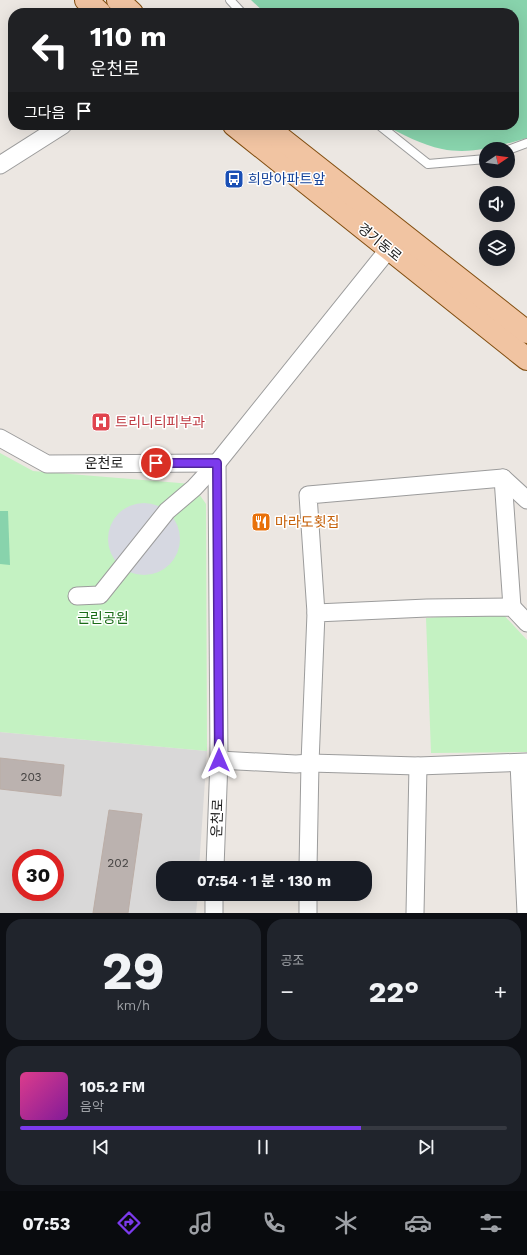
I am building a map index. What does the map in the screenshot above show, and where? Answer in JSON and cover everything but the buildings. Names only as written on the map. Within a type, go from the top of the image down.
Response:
[{"type":"main road","points":[[86,0],[95,8]]},
{"type":"main road","points":[[118,0],[127,8]]},
{"type":"main road","name":"경기동로","points":[[241,130],[395,241],[527,332]]},
{"type":"main road","name":"경기동로","points":[[270,130],[527,359]]},
{"type":"street","points":[[0,165],[56,130]]},
{"type":"street","points":[[78,596],[100,595],[167,511],[194,488],[217,463],[395,241]]},
{"type":"street","name":"운천로","points":[[0,438],[47,464],[217,463],[219,760],[215,861]]},
{"type":"street","points":[[308,861],[310,763],[316,613],[308,495],[503,478],[527,500]]},
{"type":"street","points":[[503,478],[512,607],[527,623]]},
{"type":"street","points":[[316,613],[427,608],[512,607]]},
{"type":"street","points":[[219,760],[296,764],[310,763],[418,766],[523,762],[526,913]]},
{"type":"street","points":[[415,913],[418,766]]},
{"type":"street","points":[[214,901],[214,913]]},
{"type":"street","points":[[308,901],[308,913]]},
{"type":"lane","points":[[230,0],[237,8]]},
{"type":"lane","points":[[385,130],[428,164],[479,160]]},
{"type":"lane","points":[[515,147],[527,143]]},
{"type":"shaded area","points":[[137,503],[151,503],[158,505],[170,513],[178,525],[180,539],[178,553],[170,565],[158,573],[151,575],[137,575],[130,573],[118,565],[110,553],[108,546],[108,532],[110,525],[118,513],[130,505]]},
{"type":"shaded area","points":[[0,732],[207,751],[199,861],[156,861],[156,901],[197,901],[196,913],[0,913]]},
{"type":"green space","points":[[251,0],[527,0],[527,138],[513,142],[479,142],[479,150],[453,151],[427,145],[394,130],[519,130],[519,8],[260,8]]},
{"type":"green space","name":"근린공원","points":[[0,453],[33,471],[192,484],[206,504],[207,751],[0,732]]},
{"type":"green space","points":[[0,511],[8,511],[10,565],[0,564]]},
{"type":"green space","points":[[501,612],[527,640],[527,752],[431,753],[426,618]]},
{"type":"place","name":"희망아파트앞","points":[[234,179]]},
{"type":"place","name":"트리니티피부과","points":[[101,422]]},
{"type":"place","name":"마라도횟집","points":[[261,522]]},
{"type":"route","points":[[156,463],[217,463],[219,760]]}]
